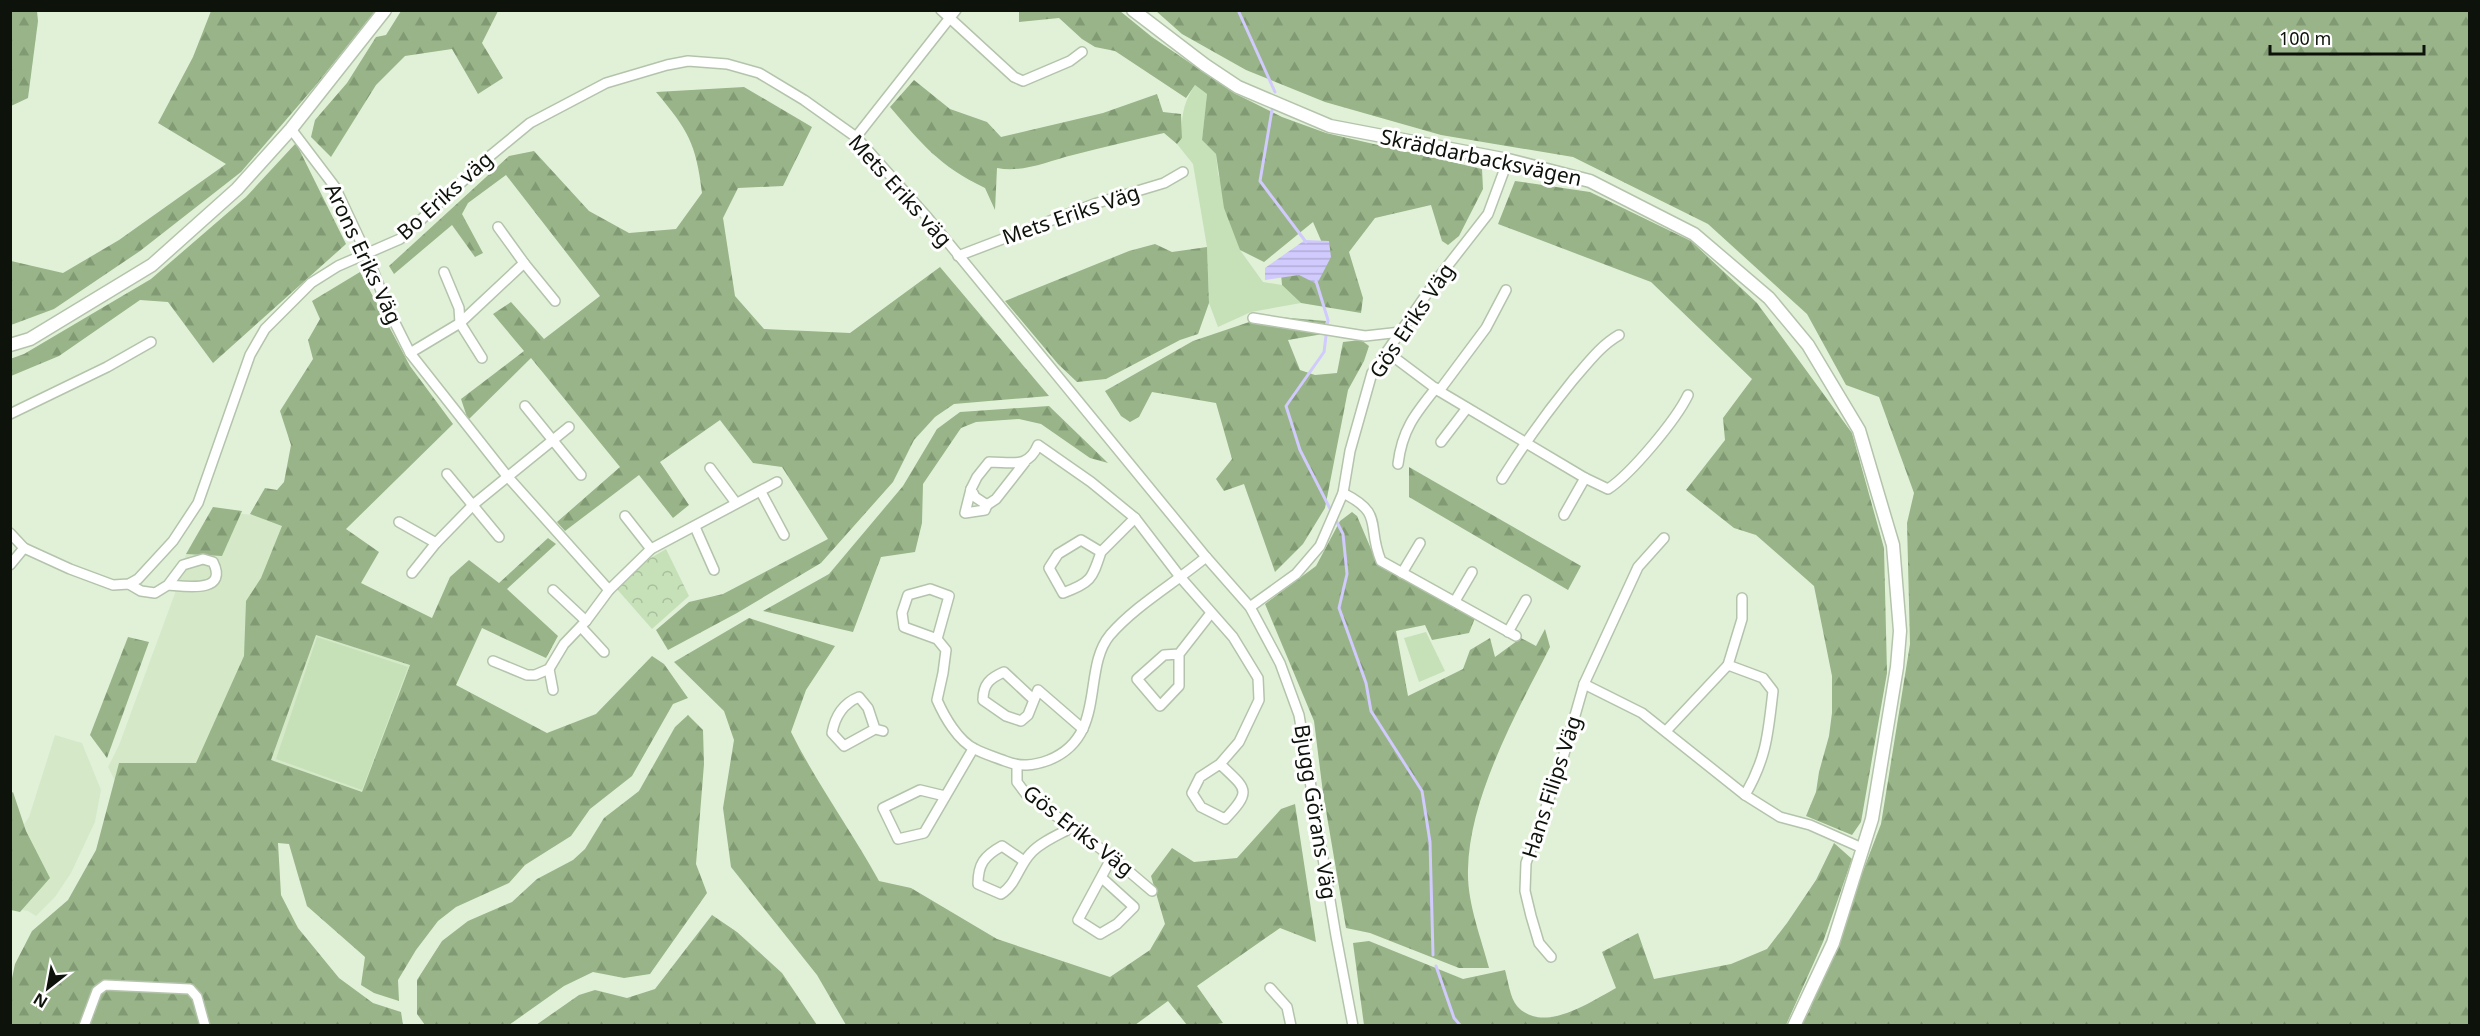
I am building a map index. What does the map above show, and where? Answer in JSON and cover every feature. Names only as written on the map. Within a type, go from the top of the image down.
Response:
[{"type":"street","points":[[10,345],[30,339],[152,264],[237,189],[291,129],[385,10]]},
{"type":"street","points":[[941,10],[954,14],[1014,77],[1023,81],[1070,61],[1082,52]]},
{"type":"street","name":"Skräddarbacksvägen","points":[[1133,10],[1238,87],[1330,126],[1508,160],[1590,181],[1694,234],[1718,252],[1769,298],[1808,345],[1858,430],[1893,544],[1900,631],[1897,667],[1872,819],[1833,943],[1794,1026]]},
{"type":"street","points":[[856,137],[954,14]]},
{"type":"street","name":"Bo Eriks väg","points":[[129,584],[138,579],[167,548],[198,502],[249,355],[266,329],[311,284],[338,266],[400,239],[490,156],[530,123],[567,102],[606,83],[688,61],[727,64],[749,70]]},
{"type":"street","name":"Mets Eriks väg","points":[[749,70],[759,73],[804,100],[856,137],[958,256]]},
{"type":"street","name":"Arons Eriks Väg","points":[[291,129],[335,187],[367,255],[389,311],[410,353],[507,476],[609,590]]},
{"type":"street","name":"Gös Eriks Väg","points":[[1250,607],[1296,574],[1320,546],[1343,493],[1363,401],[1372,373],[1436,282],[1488,214],[1508,160]]},
{"type":"street","name":"Mets Eriks Väg","points":[[958,256],[1094,204],[1164,183],[1184,172]]},
{"type":"street","points":[[498,227],[555,301]]},
{"type":"street","points":[[958,256],[1185,532],[1250,607]]},
{"type":"street","points":[[410,353],[460,323],[524,263]]},
{"type":"street","points":[[444,272],[459,308],[460,323],[482,358]]},
{"type":"street","points":[[1398,464],[1400,447],[1408,424],[1486,328],[1506,290]]},
{"type":"street","points":[[1253,318],[1365,336],[1401,332]]},
{"type":"street","points":[[1502,479],[1525,442],[1604,344],[1619,334]]},
{"type":"street","points":[[10,414],[107,367],[151,342]]},
{"type":"street","points":[[1388,352],[1437,389],[1467,408],[1585,478],[1608,489],[1619,482],[1682,408],[1688,395]]},
{"type":"street","points":[[525,406],[581,475]]},
{"type":"street","points":[[1441,442],[1467,408]]},
{"type":"street","points":[[412,573],[436,543],[474,504],[569,427]]},
{"type":"street","points":[[1025,462],[989,462],[971,489],[965,513],[985,510],[1025,462],[1033,457],[1038,445],[1091,482],[1135,518],[1181,578],[1233,637],[1258,678],[1259,700],[1254,715],[1239,742],[1220,764],[1200,777],[1192,793],[1201,807],[1225,819],[1244,795],[1242,785],[1220,764]]},
{"type":"street","points":[[710,468],[736,503]]},
{"type":"street","points":[[447,474],[499,537]]},
{"type":"street","points":[[1564,515],[1585,478]]},
{"type":"street","points":[[493,661],[527,675],[536,675],[549,669],[564,644],[609,590],[651,549],[777,482]]},
{"type":"street","points":[[971,489],[975,497],[987,505]]},
{"type":"street","points":[[761,492],[784,535]]},
{"type":"street","points":[[1343,493],[1358,501],[1370,512],[1376,550],[1381,561],[1512,634],[1526,600]]},
{"type":"street","points":[[625,516],[651,549]]},
{"type":"street","points":[[1101,552],[1081,540],[1058,554],[1048,568],[1063,593],[1080,587],[1093,576],[1101,552],[1135,518]]},
{"type":"street","points":[[399,522],[436,543]]},
{"type":"street","points":[[695,527],[714,570]]},
{"type":"street","points":[[10,533],[24,548],[39,557],[113,585],[129,584],[141,591],[155,593],[168,585],[183,565],[203,559],[213,562],[217,569],[206,586],[197,588],[168,585]]},
{"type":"street","name":"Hans Filips Väg","points":[[1551,957],[1539,943],[1531,916],[1525,891],[1526,863],[1560,768],[1584,684],[1638,567],[1664,538]]},
{"type":"street","points":[[1402,573],[1420,543]]},
{"type":"street","points":[[10,565],[24,548]]},
{"type":"street","name":"Gös Eriks Väg","points":[[937,639],[946,650],[937,700],[947,721],[973,749],[1017,765],[1036,764],[1062,754],[1083,729],[1093,698],[1101,650],[1111,635],[1134,613],[1206,557]]},
{"type":"street","points":[[1455,601],[1472,572]]},
{"type":"street","points":[[930,589],[949,596],[937,639],[904,627],[902,613],[908,595],[930,589]]},
{"type":"street","points":[[553,590],[604,652]]},
{"type":"street","points":[[1666,731],[1728,665],[1742,619],[1742,598]]},
{"type":"street","name":"Bjugg Görans Väg","points":[[1250,607],[1280,663],[1299,715],[1353,1026]]},
{"type":"street","points":[[1179,654],[1164,655],[1137,679],[1160,706],[1179,686],[1179,654],[1211,613]]},
{"type":"street","points":[[1728,665],[1762,678],[1773,691],[1765,754],[1745,795]]},
{"type":"street","points":[[549,669],[553,690]]},
{"type":"street","points":[[1034,700],[1004,672],[992,677],[983,688],[983,700],[1006,717],[1021,721],[1028,716],[1038,690],[1083,729]]},
{"type":"street","points":[[1584,684],[1642,713],[1745,795],[1780,817],[1810,825],[1862,848]]},
{"type":"street","points":[[859,697],[868,708],[879,730],[844,746],[832,733],[834,724],[847,702],[859,697]]},
{"type":"street","points":[[945,796],[920,790],[883,808],[898,839],[924,833],[973,749]]},
{"type":"street","name":"Gös Eriks Väg","points":[[1017,765],[1017,782],[1026,794],[1112,857],[1152,891]]},
{"type":"street","name":"Gös Eriks Väg","points":[[1024,861],[1002,846],[988,854],[978,871],[978,884],[1001,894],[1008,890],[1032,851],[1071,828]]},
{"type":"street","name":"Gös Eriks Väg","points":[[1102,878],[1134,907],[1116,924],[1100,934],[1078,920],[1112,857]]},
{"type":"street","points":[[84,1026],[97,991],[109,984],[190,989],[197,997],[205,1026]]},
{"type":"street","points":[[1270,988],[1287,1007],[1290,1026]]},
{"type":"shaded area","points":[[1305,240],[1329,241],[1331,257],[1317,284],[1299,275],[1265,280],[1265,268]]},
{"type":"shaded area","points":[[234,513],[283,518],[410,665],[362,792],[116,783],[108,767],[119,745],[175,593],[186,554]]},
{"type":"shaded area","points":[[55,735],[82,743],[101,790],[95,822],[71,873],[55,897],[36,916],[28,911],[11,908],[11,844],[29,817]]},
{"type":"green space","points":[[10,11],[37,11],[38,21],[28,98],[11,106]]},
{"type":"green space","points":[[211,11],[375,11],[316,85],[241,172],[140,251],[54,309],[11,325],[11,261],[63,273],[119,240],[226,164],[158,123],[193,57]]},
{"type":"green space","points":[[401,11],[498,11],[482,43],[503,78],[478,94],[452,49],[405,56],[376,85],[331,157],[311,137],[315,120],[347,83],[376,37],[386,35]]},
{"type":"green space","points":[[1019,11],[1120,11],[1152,37],[1234,93],[1282,117],[1326,133],[1482,169],[1483,189],[1459,236],[1448,245],[1442,241],[1431,205],[1375,218],[1349,252],[1363,298],[1361,313],[1301,303],[1282,285],[1281,274],[1326,252],[1313,222],[1264,262],[1240,250],[1224,208],[1216,154],[1202,140],[1207,94],[1195,85],[1186,98],[1115,51],[1095,47],[1082,39],[1059,18],[1019,22]]},
{"type":"green space","points":[[1156,11],[2469,11],[2469,1025],[1800,1025],[1809,1012],[1881,824],[1910,644],[1907,523],[1914,493],[1879,397],[1846,385],[1807,314],[1708,224],[1573,157],[1441,135],[1325,102],[1246,70],[1182,34]]},
{"type":"green space","points":[[914,80],[950,109],[987,122],[1001,137],[1103,113],[1157,94],[1163,112],[1181,114],[1182,138],[1177,144],[1164,133],[1036,166],[1017,169],[997,168],[995,210],[985,188],[955,171],[932,153],[890,107]]},
{"type":"green space","points":[[1195,85],[1207,94],[1202,140],[1216,154],[1218,173],[1240,250],[1263,282],[1282,285],[1301,303],[1251,312],[1218,327],[1209,303],[1207,247],[1193,164],[1177,144],[1182,138],[1185,104]]},
{"type":"green space","points":[[744,87],[812,127],[783,186],[738,188],[723,218],[735,296],[764,329],[850,333],[940,267],[1049,396],[954,404],[935,417],[914,440],[893,482],[821,563],[737,613],[668,650],[656,630],[689,602],[723,594],[828,539],[782,467],[753,463],[720,420],[660,462],[689,505],[673,518],[639,475],[565,531],[557,522],[620,467],[531,358],[468,420],[461,399],[524,351],[493,314],[511,302],[544,339],[600,296],[506,175],[468,203],[462,214],[483,253],[475,257],[452,225],[394,274],[389,266],[509,156],[534,151],[589,211],[629,233],[676,229],[702,193],[700,176],[689,138],[656,92]]},
{"type":"green space","points":[[296,143],[346,244],[213,363],[168,302],[140,300],[59,356],[11,376],[10,359],[24,354],[151,279],[246,197]]},
{"type":"green space","points":[[1515,181],[1590,192],[1691,241],[1757,303],[1852,433],[1884,548],[1887,673],[1861,822],[1852,835],[1806,816],[1816,792],[1832,713],[1832,676],[1814,586],[1756,535],[1734,528],[1686,490],[1725,440],[1723,418],[1752,379],[1651,282],[1498,224]]},
{"type":"green space","points":[[1155,244],[1172,252],[1207,247],[1209,303],[1198,334],[1180,340],[1106,379],[1077,382],[1058,364],[1005,301],[1129,251]]},
{"type":"green space","points":[[360,272],[410,366],[453,424],[346,529],[379,552],[361,583],[432,618],[450,577],[469,560],[499,583],[548,538],[556,544],[507,589],[558,636],[546,658],[482,628],[456,685],[547,733],[596,714],[652,656],[664,664],[688,698],[673,704],[632,776],[590,809],[571,836],[525,865],[509,883],[456,907],[438,921],[416,950],[398,980],[399,1001],[374,993],[361,985],[365,957],[307,906],[289,844],[278,843],[281,895],[298,928],[339,978],[373,1003],[401,1012],[403,1025],[11,1026],[11,983],[15,964],[32,931],[68,900],[96,850],[119,763],[196,763],[244,656],[246,601],[261,578],[282,526],[250,514],[265,488],[277,490],[284,482],[291,445],[280,411],[313,359],[308,340],[320,319],[312,301]],"holes":[[[316,635],[410,665],[362,792],[271,760]]]},
{"type":"green space","points":[[1267,316],[1326,321],[1323,334],[1288,340],[1300,370],[1315,375],[1337,373],[1343,342],[1361,340],[1369,346],[1364,361],[1348,390],[1325,508],[1303,544],[1275,572],[1244,484],[1224,491],[1216,479],[1232,459],[1216,403],[1152,392],[1139,417],[1130,422],[1121,416],[1105,391],[1193,341]]},
{"type":"green space","points":[[1049,406],[1108,463],[1090,458],[1041,424],[1019,419],[976,422],[961,428],[923,484],[922,523],[915,552],[881,557],[853,632],[763,611],[829,574],[903,486],[937,429],[960,412]]},
{"type":"green space","points":[[1409,467],[1581,566],[1568,590],[1409,497]]},
{"type":"green space","points":[[213,507],[242,511],[222,556],[186,554]]},
{"type":"green space","points":[[1352,512],[1357,516],[1377,563],[1475,618],[1469,633],[1432,640],[1425,625],[1396,631],[1408,696],[1463,669],[1470,650],[1490,638],[1495,657],[1521,638],[1536,646],[1545,629],[1550,647],[1497,756],[1486,784],[1470,842],[1468,882],[1475,920],[1489,968],[1459,968],[1370,933],[1346,928],[1323,793],[1314,721],[1265,604],[1316,566],[1340,521]]},
{"type":"green space","points":[[666,549],[689,596],[652,629],[616,588],[649,559]]},
{"type":"green space","points":[[749,618],[835,646],[806,690],[791,732],[879,881],[911,888],[997,939],[1110,977],[1150,950],[1165,924],[1151,876],[1172,848],[1194,862],[1237,858],[1281,809],[1295,804],[1316,942],[1280,928],[1197,986],[1223,1023],[1212,1025],[1187,1025],[1168,1001],[1135,1025],[846,1025],[817,975],[731,867],[723,808],[734,740],[724,711],[674,662]]},
{"type":"green space","points":[[1426,632],[1445,671],[1419,682],[1404,638]]},
{"type":"green space","points":[[128,637],[149,642],[107,758],[90,735]]},
{"type":"green space","points":[[317,637],[408,667],[362,790],[276,759]]},
{"type":"green space","points":[[688,715],[703,730],[704,764],[696,864],[707,893],[650,974],[624,978],[593,972],[564,986],[509,1025],[425,1025],[417,1014],[417,980],[442,941],[468,921],[512,902],[537,879],[573,860],[585,849],[604,818],[639,791],[675,727]]},
{"type":"green space","points":[[13,792],[26,831],[50,878],[20,912],[11,910],[10,794]]},
{"type":"green space","points":[[1834,843],[1852,859],[1823,942],[1786,1025],[1364,1025],[1353,943],[1369,941],[1463,979],[1505,970],[1511,994],[1517,1006],[1528,1014],[1553,1017],[1580,1007],[1616,988],[1602,952],[1638,933],[1654,979],[1731,964],[1767,949],[1816,880]]},
{"type":"green space","points":[[712,915],[737,932],[782,973],[817,1025],[536,1025],[579,995],[595,990],[627,998],[655,989]]},
{"type":"waterway","points":[[1238,10],[1275,92]]},
{"type":"waterway","points":[[1272,110],[1260,181],[1306,242]]},
{"type":"waterway","points":[[1316,281],[1328,320],[1324,352],[1286,406],[1300,450],[1343,534],[1347,574],[1339,608],[1366,683],[1371,711],[1422,791],[1430,842],[1433,955]]},
{"type":"waterway","points":[[1436,966],[1454,1018],[1461,1026]]}]
